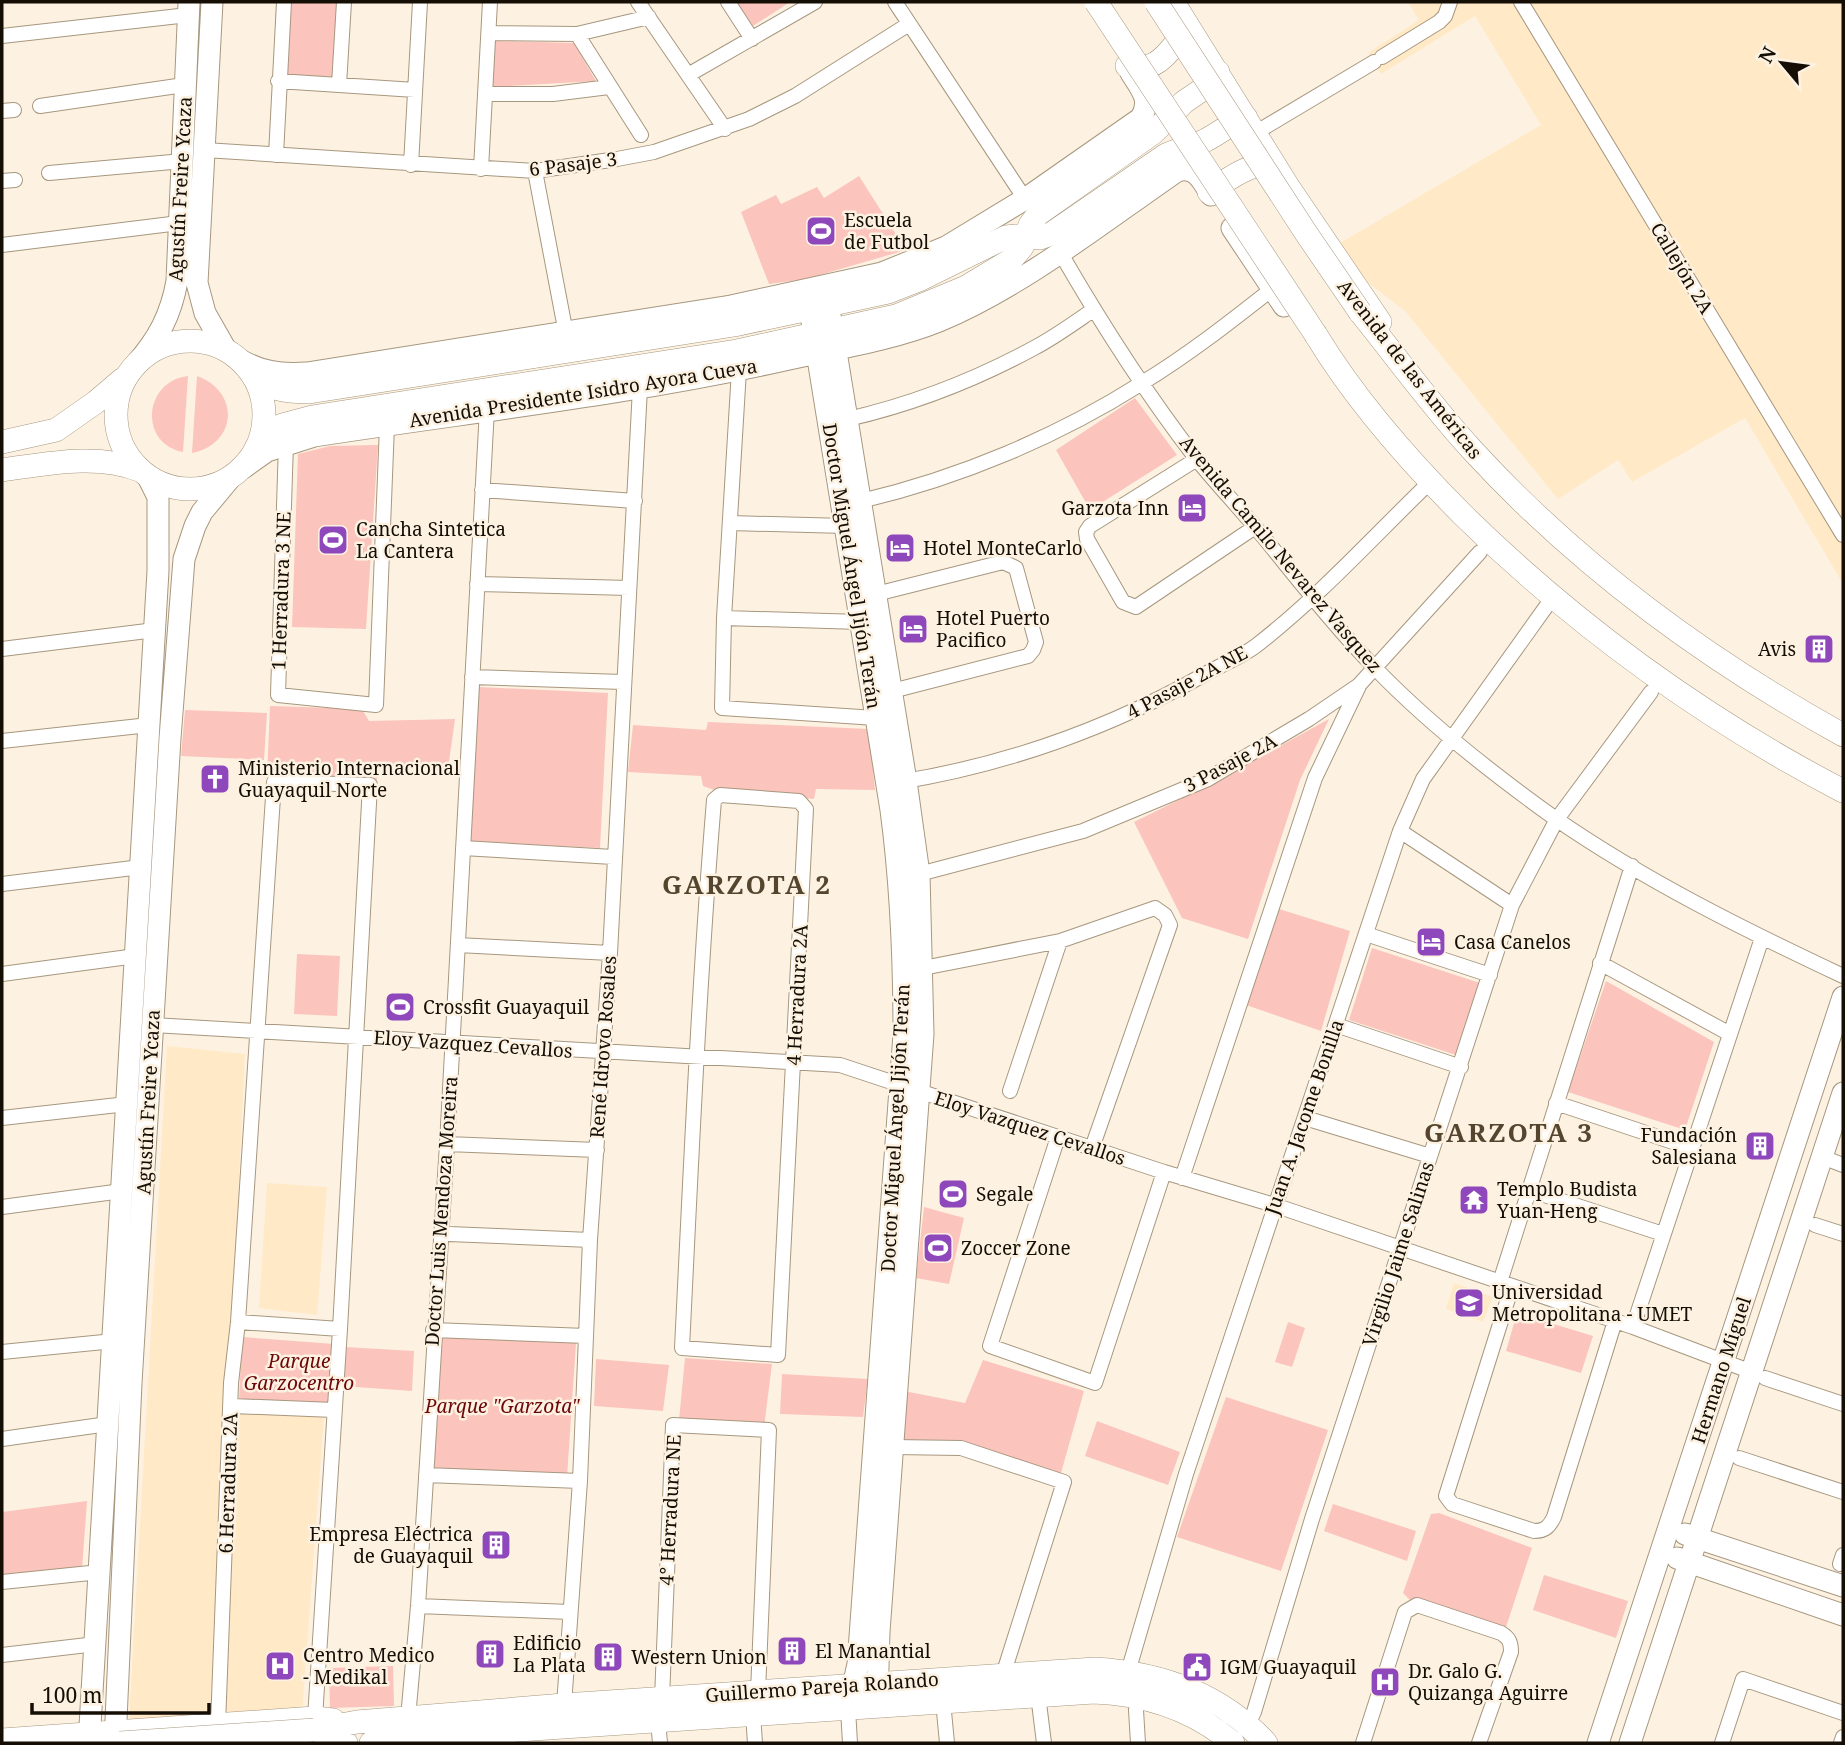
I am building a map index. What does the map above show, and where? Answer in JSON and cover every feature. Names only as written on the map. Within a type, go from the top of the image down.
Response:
[{"type":"main road","name":"Agustín Freire Ycaza","points":[[212,2],[197,283],[205,313],[230,354]]},
{"type":"main road","points":[[230,354],[274,390],[309,392],[567,342],[882,273],[946,247],[1025,199],[1141,118],[1145,112],[1144,94],[1085,2]]},
{"type":"main road","points":[[1096,2],[1334,365],[1366,408],[1436,487],[1546,592],[1649,673],[1763,748],[1843,791]]},
{"type":"main road","name":"Avenida de las Américas","points":[[1156,2],[1360,312],[1440,414],[1475,453],[1542,520],[1597,569],[1663,620],[1743,676],[1843,735]]},
{"type":"main road","points":[[1173,2],[1273,163],[1380,323],[1393,354]]},
{"type":"main road","name":"Agustín Freire Ycaza","points":[[132,369],[160,332],[173,301],[177,281],[188,9]]},
{"type":"main road","points":[[1127,66],[1148,67],[1158,62],[1181,38],[1187,24]]},
{"type":"main road","name":"Avenida Presidente Isidro Ayora Cueva","points":[[237,472],[267,451],[314,436],[640,388],[739,370],[896,316],[966,287],[1012,260],[1038,214],[1153,133],[1184,102],[1206,88],[1218,72]]},
{"type":"main road","points":[[2,442],[57,430],[154,350],[176,342],[200,341],[268,373],[307,373],[734,325],[888,292],[955,265],[1006,237],[1040,238],[1051,233],[1166,155],[1205,141],[1231,123],[1251,125]]},
{"type":"main road","points":[[1273,163],[1234,175],[1209,192],[1316,353],[1334,365]]},
{"type":"main road","name":"Avenida Presidente Isidro Ayora Cueva","points":[[256,448],[282,425],[312,417],[737,351],[903,334],[975,304],[1060,252],[1177,171],[1185,168],[1192,170],[1209,192]]},
{"type":"main road","name":"Doctor Miguel Ángel Jijón Terán","points":[[819,307],[845,526],[876,718],[897,783],[919,874],[923,968],[923,1034],[909,1089],[864,1684],[848,1709]]},
{"type":"main road","name":"Doctor Miguel Ángel Jijón Terán","points":[[825,341],[848,419],[892,691],[904,1034],[909,1089],[893,1447],[869,1632]]},
{"type":"main road","points":[[132,369],[117,398],[115,423],[123,449],[144,474]]},
{"type":"main road","points":[[2,470],[88,461],[114,463],[171,488],[197,490],[237,472],[256,448],[261,436],[264,413],[260,391],[252,374]]},
{"type":"main road","points":[[2,431],[38,435]]},
{"type":"main road","points":[[2,480],[40,464]]},
{"type":"main road","name":"Agustín Freire Ycaza","points":[[117,1739],[132,1369],[184,559],[202,512],[237,472]]},
{"type":"main road","name":"Agustín Freire Ycaza","points":[[90,1738],[155,629],[158,497],[144,474]]},
{"type":"main road","points":[[1436,487],[1454,528],[1501,573],[1546,592]]},
{"type":"main road","points":[[1587,626],[1606,660],[1674,709],[1709,713]]},
{"type":"main road","points":[[1763,748],[1763,761],[1843,806]]},
{"type":"main road","name":"Hermano Miguel","points":[[1598,1743],[1843,997]]},
{"type":"main road","name":"Hermano Miguel","points":[[1630,1743],[1697,1537],[1758,1375],[1843,1093]]},
{"type":"main road","points":[[1843,1586],[1686,1534],[1665,1540],[1678,1560],[1843,1615]]},
{"type":"main road","name":"Guillermo Pareja Rolando","points":[[660,1721],[758,1692],[1095,1669],[1128,1672],[1188,1688],[1209,1698],[1240,1734]]},
{"type":"main road","name":"Doctor Miguel Ángel Jijón Terán","points":[[864,1684],[877,1707]]},
{"type":"main road","name":"Guillermo Pareja Rolando","points":[[371,1743],[408,1734],[660,1721],[1094,1692],[1139,1696],[1161,1702],[1266,1743]]},
{"type":"main road","name":"Guillermo Pareja Rolando","points":[[314,1730],[357,1722],[408,1734]]},
{"type":"main road","points":[[117,1739],[218,1725],[314,1730],[346,1743]]},
{"type":"main road","points":[[2,1740],[117,1739],[314,1730]]},
{"type":"main road","points":[[283,1743],[314,1730]]},
{"type":"street","points":[[276,155],[284,2]]},
{"type":"street","points":[[340,85],[344,2]]},
{"type":"street","points":[[411,165],[420,2]]},
{"type":"street","points":[[481,169],[490,2]]},
{"type":"street","points":[[638,2],[725,129]]},
{"type":"street","points":[[728,2],[752,39]]},
{"type":"street","points":[[895,2],[1025,199]]},
{"type":"street","points":[[1251,125],[1378,60],[1439,22],[1445,16],[1450,2]]},
{"type":"street","name":"Callejón 2A","points":[[1521,2],[1843,535]]},
{"type":"street","points":[[688,75],[811,3]]},
{"type":"street","points":[[2,36],[188,9]]},
{"type":"street","points":[[489,33],[577,34],[649,17]]},
{"type":"street","name":"6 Pasaje 3","points":[[205,150],[535,171],[654,152],[725,129],[796,96],[909,24]]},
{"type":"street","points":[[577,34],[641,135]]},
{"type":"street","points":[[278,81],[415,90]]},
{"type":"street","points":[[40,106],[184,85]]},
{"type":"street","points":[[485,94],[553,94],[609,87]]},
{"type":"street","points":[[49,173],[183,160]]},
{"type":"street","points":[[535,171],[567,342]]},
{"type":"street","points":[[2,245],[179,223]]},
{"type":"street","name":"Avenida Camilo Nevarez Vasquez","points":[[1060,252],[1093,310],[1197,459],[1376,669],[1451,739],[1558,819],[1632,866],[1762,938],[1843,976]]},
{"type":"street","points":[[861,501],[963,470],[1079,419],[1142,383],[1217,332],[1272,289]]},
{"type":"street","points":[[848,419],[913,402],[976,378],[1037,347],[1093,310]]},
{"type":"street","points":[[739,370],[721,705],[725,709],[876,718]]},
{"type":"street","name":"René Idrovo Rosales","points":[[564,1725],[580,1481],[590,1240],[610,953],[640,388]]},
{"type":"street","name":"Doctor Luis Mendoza Moreira","points":[[408,1734],[447,1144],[487,409]]},
{"type":"street","name":"1 Herradura 3 NE","points":[[286,443],[278,695],[376,705],[387,425]]},
{"type":"street","points":[[1197,459],[1090,526],[1086,532],[1087,539],[1123,602],[1136,607],[1255,527]]},
{"type":"street","name":"4 Pasaje 2A NE","points":[[897,783],[1017,754],[1131,713],[1256,646],[1436,487]]},
{"type":"street","points":[[482,490],[635,501]]},
{"type":"street","points":[[730,523],[845,526]]},
{"type":"street","name":"3 Pasaje 2A","points":[[919,874],[1083,831],[1208,779],[1309,719],[1359,685],[1480,552]]},
{"type":"street","points":[[876,594],[1003,562],[1016,568],[1036,642],[1028,656],[892,691]]},
{"type":"street","points":[[477,584],[629,588]]},
{"type":"street","name":"Juan A. Jacome Bonilla","points":[[1128,1672],[1186,1474],[1400,831],[1423,779],[1546,592]]},
{"type":"street","points":[[724,618],[861,622]]},
{"type":"street","points":[[2,649],[155,629]]},
{"type":"street","points":[[472,677],[623,682]]},
{"type":"street","points":[[1182,1178],[1315,778],[1359,685]]},
{"type":"street","name":"Virgilio Jaime Salinas","points":[[1240,1734],[1254,1712],[1312,1519],[1512,905],[1558,819],[1651,692]]},
{"type":"street","points":[[2,741],[149,725]]},
{"type":"street","name":"6 Herradura 2A","points":[[218,1725],[231,1383],[238,1322],[274,782],[370,785],[356,1037]]},
{"type":"street","name":"4 Herradura 2A","points":[[720,795],[799,801],[806,809],[794,1063],[778,1355],[682,1348],[696,1058],[714,800],[720,795]]},
{"type":"street","points":[[1400,831],[1512,905]]},
{"type":"street","points":[[463,848],[614,857]]},
{"type":"street","points":[[1615,1321],[1549,1526],[1542,1531],[1534,1531],[1452,1504],[1446,1496],[1506,1284],[1529,1190],[1632,866]]},
{"type":"street","points":[[2,884],[141,867]]},
{"type":"street","points":[[923,968],[1060,941],[1155,908],[1165,915],[1170,925],[1092,1148]]},
{"type":"street","points":[[1366,934],[1490,975]]},
{"type":"street","points":[[1633,1327],[1762,938]]},
{"type":"street","points":[[1010,1091],[1060,941]]},
{"type":"street","points":[[458,945],[610,953]]},
{"type":"street","points":[[2,974],[136,956]]},
{"type":"street","points":[[1600,963],[1730,1034]]},
{"type":"street","name":"Eloy Vazquez Cevallos","points":[[153,1025],[840,1065],[1182,1178],[1274,1205],[1633,1327],[1843,1404]]},
{"type":"street","points":[[1336,1025],[1461,1067]]},
{"type":"street","points":[[314,1730],[356,1037]]},
{"type":"street","points":[[1556,1103],[1691,1149]]},
{"type":"street","points":[[2,1118],[127,1104]]},
{"type":"street","points":[[1305,1118],[1430,1156]]},
{"type":"street","points":[[1058,1137],[990,1346],[1096,1383],[1164,1172]]},
{"type":"street","points":[[447,1144],[597,1150]]},
{"type":"street","points":[[1822,1157],[1843,1165]]},
{"type":"street","points":[[1529,1190],[1663,1234]]},
{"type":"street","points":[[2,1207],[122,1191]]},
{"type":"street","points":[[1815,1225],[1843,1234]]},
{"type":"street","points":[[449,1234],[590,1240]]},
{"type":"street","points":[[238,1322],[340,1329]]},
{"type":"street","points":[[433,1330],[586,1336]]},
{"type":"street","points":[[2,1352],[114,1341]]},
{"type":"street","points":[[232,1406],[334,1410]]},
{"type":"street","points":[[2,1439],[108,1424]]},
{"type":"street","name":"4° Herradura NE","points":[[660,1721],[673,1425],[769,1430],[758,1692]]},
{"type":"street","points":[[893,1447],[961,1448],[1064,1482],[1003,1675]]},
{"type":"street","points":[[1739,1458],[1843,1492]]},
{"type":"street","points":[[426,1475],[580,1481]]},
{"type":"street","points":[[2,1582],[100,1572]]},
{"type":"street","points":[[1363,1743],[1405,1612],[1417,1605],[1508,1637],[1511,1652],[1479,1743]]},
{"type":"street","points":[[418,1606],[570,1612]]},
{"type":"street","points":[[2,1655],[96,1643]]},
{"type":"street","points":[[1722,1743],[1743,1679],[1843,1713]]},
{"type":"street","points":[[1038,1695],[1044,1743]]},
{"type":"street","points":[[1138,1743],[1136,1710],[1139,1696]]},
{"type":"street","points":[[943,1701],[947,1743]]},
{"type":"street","name":"Doctor Miguel Ángel Jijón Terán","points":[[848,1709],[850,1743]]},
{"type":"street","points":[[753,1714],[755,1743]]},
{"type":"street","points":[[1841,1743],[1843,1737]]},
{"type":"shaded area","points":[[1408,2],[1843,2],[1843,584],[1745,418],[1632,482],[1618,460],[1558,499],[1405,311],[1362,278],[1340,243],[1541,125],[1475,16],[1381,74],[1368,53],[1419,20]]},
{"type":"shaded area","points":[[167,1046],[245,1054],[228,1409],[324,1416],[302,1713],[129,1721]]},
{"type":"shaded area","points":[[267,1183],[327,1187],[317,1315],[259,1308]]},
{"type":"shaded area","name":"Universidad Metropolitana - UMET","points":[[1454,1283],[1493,1297],[1483,1322],[1446,1309]]},
{"type":"green space","points":[[292,2],[338,2],[332,77],[286,75]]},
{"type":"green space","points":[[737,2],[790,2],[753,26]]},
{"type":"green space","points":[[494,41],[574,43],[596,81],[492,87]]},
{"type":"green space","name":"Escuela de Futbol","points":[[859,176],[906,250],[806,279],[769,284],[741,212],[776,195],[781,204],[817,187],[824,198]]},
{"type":"green space","points":[[188,376],[183,452],[168,446],[159,437],[153,425],[152,412],[162,389],[173,380]]},
{"type":"green space","points":[[197,376],[221,394],[227,405],[228,417],[225,429],[218,439],[207,448],[192,453]]},
{"type":"green space","points":[[1135,398],[1177,455],[1090,510],[1056,450]]},
{"type":"green space","name":"Cancha Sintetica La Cantera","points":[[378,445],[366,629],[292,627],[298,454],[330,446]]},
{"type":"green space","points":[[479,687],[608,693],[600,848],[470,842]]},
{"type":"green space","points":[[270,706],[362,709],[369,721],[455,719],[448,769],[380,768],[376,783],[267,777]]},
{"type":"green space","points":[[185,710],[267,713],[264,760],[181,756]]},
{"type":"green space","points":[[1329,719],[1300,780],[1248,939],[1182,918],[1134,822],[1213,783]]},
{"type":"green space","points":[[708,722],[869,729],[875,790],[816,789],[814,799],[714,790],[703,786],[701,776],[628,772],[633,725],[706,730]]},
{"type":"green space","points":[[1279,909],[1350,931],[1321,1031],[1246,1005]]},
{"type":"green space","points":[[1372,948],[1480,983],[1456,1055],[1349,1020]]},
{"type":"green space","points":[[297,954],[340,956],[337,1016],[294,1014]]},
{"type":"green space","points":[[1606,981],[1714,1042],[1685,1130],[1568,1092]]},
{"type":"green space","name":"Zoccer Zone","points":[[924,1207],[964,1218],[949,1284],[916,1278]]},
{"type":"green space","points":[[1517,1313],[1593,1336],[1581,1373],[1506,1351]]},
{"type":"green space","points":[[1288,1322],[1305,1328],[1292,1367],[1275,1362]]},
{"type":"green space","name":"Parque \"Garzota\"","points":[[437,1335],[576,1343],[567,1477],[428,1469]]},
{"type":"green space","name":"Parque Garzocentro","points":[[242,1337],[334,1344],[328,1404],[239,1399]]},
{"type":"green space","points":[[345,1347],[414,1351],[412,1391],[342,1386]]},
{"type":"green space","points":[[685,1358],[772,1364],[764,1427],[679,1420]]},
{"type":"green space","points":[[596,1359],[669,1365],[663,1411],[594,1406]]},
{"type":"green space","points":[[983,1360],[1084,1391],[1061,1473],[963,1443],[898,1442],[904,1391],[965,1403]]},
{"type":"green space","points":[[782,1374],[868,1379],[863,1417],[780,1414]]},
{"type":"green space","points":[[1226,1397],[1328,1430],[1281,1571],[1177,1537]]},
{"type":"green space","points":[[1097,1421],[1180,1452],[1168,1485],[1085,1456]]},
{"type":"green space","points":[[87,1501],[82,1569],[2,1578],[2,1512]]},
{"type":"green space","points":[[1333,1504],[1416,1531],[1407,1561],[1324,1531]]},
{"type":"green space","points":[[1439,1513],[1532,1548],[1505,1630],[1410,1600],[1403,1593],[1431,1514]]},
{"type":"green space","points":[[1544,1575],[1628,1601],[1616,1638],[1533,1610]]},
{"type":"green space","points":[[393,1666],[394,1706],[330,1708],[329,1668]]},
{"type":"place","name":"Escuela de Futbol","points":[[821,231]]},
{"type":"place","name":"Garzota Inn","points":[[1192,508]]},
{"type":"place","name":"Cancha Sintetica La Cantera","points":[[333,540]]},
{"type":"place","name":"Hotel MonteCarlo","points":[[900,548]]},
{"type":"place","name":"Hotel Puerto Pacifico","points":[[913,629]]},
{"type":"place","name":"Avis","points":[[1819,649]]},
{"type":"place","name":"Ministerio Internacional Guayaquil Norte","points":[[215,779]]},
{"type":"place","name":"Casa Canelos","points":[[1431,942]]},
{"type":"place","name":"Crossfit Guayaquil","points":[[400,1007]]},
{"type":"place","name":"Fundación Salesiana","points":[[1760,1146]]},
{"type":"place","name":"Segale","points":[[953,1194]]},
{"type":"place","name":"Templo Budista Yuan-Heng","points":[[1474,1200]]},
{"type":"place","name":"Zoccer Zone","points":[[938,1248]]},
{"type":"place","name":"Universidad Metropolitana - UMET","points":[[1469,1303]]},
{"type":"place","name":"Empresa Eléctrica de Guayaquil","points":[[496,1545]]},
{"type":"place","name":"El Manantial","points":[[792,1651]]},
{"type":"place","name":"Edificio La Plata","points":[[490,1654]]},
{"type":"place","name":"Western Union","points":[[608,1657]]},
{"type":"place","name":"Centro Medico - Medikal","points":[[280,1666]]},
{"type":"place","name":"IGM Guayaquil","points":[[1197,1667]]},
{"type":"place","name":"Dr. Galo G. Quizanga Aguirre","points":[[1385,1682]]},
{"type":"district","name":"GARZOTA 2","points":[[747,885]]},
{"type":"district","name":"GARZOTA 3","points":[[1509,1133]]}]
